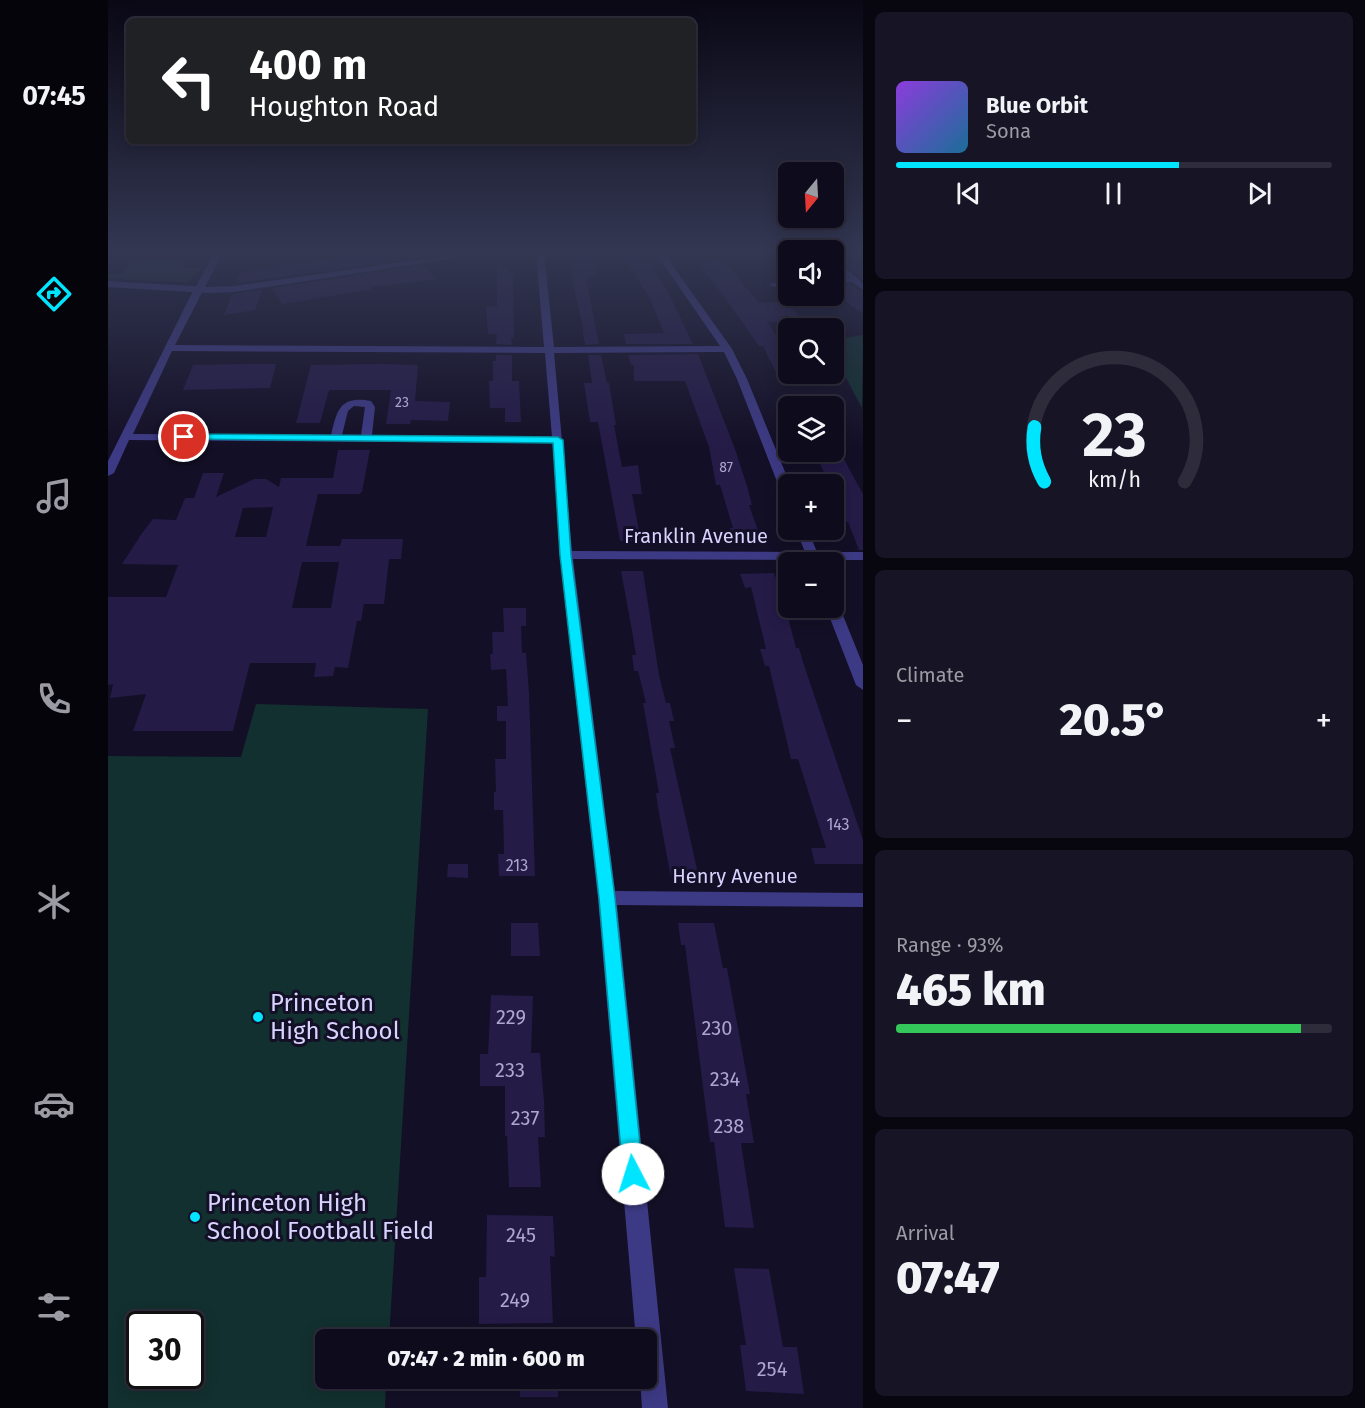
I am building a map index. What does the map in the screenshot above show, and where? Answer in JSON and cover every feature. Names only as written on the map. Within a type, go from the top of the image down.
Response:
[{"type":"street","points":[[108,473],[185,318]]},
{"type":"street","points":[[545,318],[558,440],[566,555],[607,898],[655,1408]]},
{"type":"street","points":[[705,318],[727,349],[742,379],[780,474]]},
{"type":"street","points":[[170,348],[548,351],[727,349]]},
{"type":"street","points":[[336,438],[344,406],[357,401],[367,403],[370,407],[366,438]]},
{"type":"street","points":[[127,437],[558,440]]},
{"type":"street","name":"Franklin Avenue","points":[[566,555],[778,558]]},
{"type":"street","name":"Franklin Avenue","points":[[844,557],[862,556]]},
{"type":"street","points":[[837,618],[862,685]]},
{"type":"street","name":"Henry Avenue","points":[[607,898],[862,900]]},
{"type":"green space","points":[[863,335],[862,408],[844,374],[844,338]]},
{"type":"green space","name":"Princeton High School","points":[[256,704],[428,709],[390,1329],[315,1329],[315,1389],[386,1389],[385,1408],[108,1408],[108,756],[241,757]]},
{"type":"building","points":[[487,318],[514,318],[512,345],[496,344],[497,334],[488,334]]},
{"type":"building","points":[[581,318],[594,318],[599,344],[586,345]]},
{"type":"building","points":[[658,318],[680,318],[693,344],[626,344],[624,334],[664,333]]},
{"type":"building","points":[[739,318],[801,318],[778,318],[778,321],[768,322],[778,339],[778,377],[763,346],[759,346]]},
{"type":"building","points":[[698,354],[735,449],[752,505],[749,505],[762,542],[735,542],[720,485],[716,485],[709,447],[685,381],[634,381],[634,365],[631,365],[628,355]]},
{"type":"building","points":[[496,355],[512,355],[512,381],[519,381],[521,422],[505,422],[505,408],[490,408],[489,381],[493,381],[493,361],[496,361]]},
{"type":"building","points":[[588,355],[601,355],[607,383],[609,383],[622,467],[638,465],[642,494],[632,494],[641,541],[620,541],[598,422],[590,422],[584,383],[592,383]]},
{"type":"building","points":[[276,364],[270,388],[183,390],[193,365]]},
{"type":"building","points":[[311,365],[418,365],[415,401],[450,402],[448,421],[411,420],[410,424],[386,424],[391,390],[329,390],[320,423],[296,423]]},
{"type":"building","points":[[338,450],[370,450],[362,492],[359,494],[318,494],[306,546],[340,546],[342,539],[403,539],[401,559],[389,559],[384,604],[364,604],[361,621],[357,621],[348,668],[335,667],[333,676],[314,677],[316,663],[250,663],[233,731],[133,731],[146,694],[110,698],[113,684],[108,685],[108,597],[166,597],[178,565],[122,564],[153,519],[176,520],[185,498],[194,498],[203,473],[224,473],[216,497],[254,479],[266,479],[279,487],[281,478],[333,478]],"holes":[[[273,507],[266,537],[235,537],[243,508]],[[302,562],[339,562],[331,608],[292,608]]]},
{"type":"building","points":[[844,459],[863,494],[863,550],[859,550],[848,522],[844,522],[844,474],[825,474],[819,462],[844,462]]},
{"type":"building","points":[[621,571],[643,571],[659,675],[666,703],[670,703],[674,721],[669,721],[675,748],[670,748],[699,878],[671,878],[643,703],[646,703],[638,671],[634,671],[632,655],[636,655]]},
{"type":"building","points":[[774,573],[778,584],[778,618],[789,618],[796,648],[799,648],[863,840],[863,864],[815,864],[811,848],[826,848],[798,759],[791,759],[769,666],[765,666],[760,649],[766,649],[751,587],[745,588],[740,574]]},
{"type":"building","points":[[503,608],[526,608],[526,626],[521,626],[522,653],[526,653],[529,693],[535,876],[499,876],[498,854],[504,854],[503,810],[494,810],[495,759],[506,759],[506,721],[497,721],[497,706],[508,706],[506,669],[491,670],[490,654],[493,654],[492,632],[504,632]]},
{"type":"building","points":[[448,864],[468,864],[468,878],[447,877]]},
{"type":"building","points":[[511,923],[538,923],[540,956],[511,956]]},
{"type":"building","points":[[678,923],[714,923],[723,968],[727,968],[750,1094],[746,1094],[754,1143],[741,1143],[754,1228],[725,1227],[714,1142],[710,1142],[685,945],[681,945]]},
{"type":"building","points":[[491,995],[533,996],[531,1053],[540,1053],[544,1101],[545,1137],[538,1137],[541,1187],[509,1187],[507,1136],[505,1136],[505,1086],[480,1086],[480,1054],[488,1054]]},
{"type":"building","points":[[487,1215],[553,1216],[555,1257],[550,1256],[553,1323],[479,1324],[479,1277],[486,1277]]},
{"type":"building","points":[[734,1268],[769,1269],[783,1347],[797,1347],[804,1394],[746,1391],[740,1345],[746,1345]]},
{"type":"building","points":[[520,1389],[558,1389],[558,1397],[520,1397]]},
{"type":"place","name":"Princeton High School","points":[[258,1017]]},
{"type":"place","name":"Princeton High School Football Field","points":[[195,1217]]},
{"type":"route","points":[[184,437],[558,440],[566,555],[607,898],[633,1174]]}]
